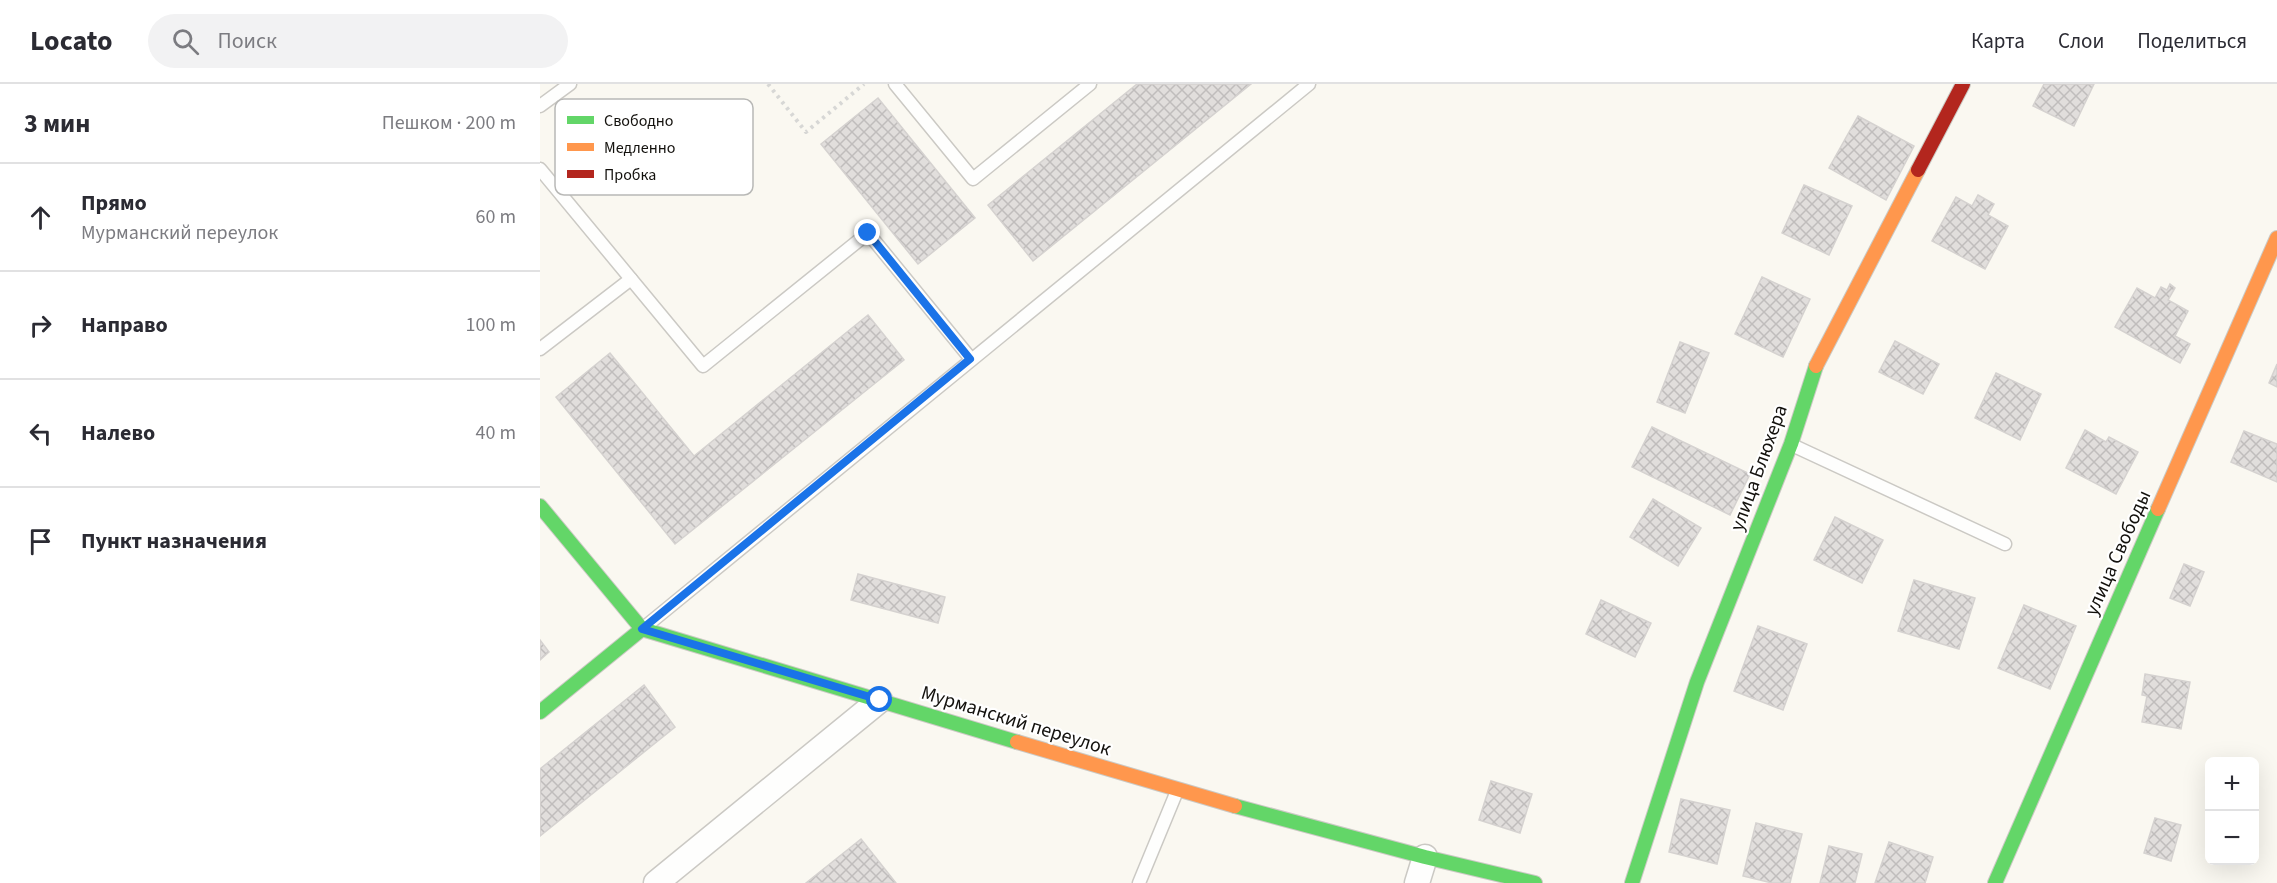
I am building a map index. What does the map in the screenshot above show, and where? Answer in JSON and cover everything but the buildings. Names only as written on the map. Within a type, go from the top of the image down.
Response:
[{"type":"street","name":"улица Блюхера","points":[[1632,883],[1697,682],[1791,444],[1815,368],[1963,84]]},
{"type":"street","name":"улица Свободы","points":[[1995,883],[2277,238]]},
{"type":"street","points":[[540,506],[642,629],[540,712]]},
{"type":"street","name":"Мурманский переулок","points":[[642,629],[1177,790],[1425,857],[1535,883]]},
{"type":"street","points":[[656,883],[880,700]]},
{"type":"street","points":[[1417,883],[1425,857]]},
{"type":"lane","points":[[540,106],[570,84]]},
{"type":"lane","points":[[895,84],[973,179],[1089,84]]},
{"type":"lane","points":[[642,629],[1309,84]]},
{"type":"lane","points":[[540,169],[555,187]]},
{"type":"lane","points":[[562,195],[703,366],[868,233],[970,359]]},
{"type":"lane","points":[[540,349],[631,279]]},
{"type":"lane","points":[[1791,444],[2005,544]]},
{"type":"lane","points":[[1139,883],[1177,790]]},
{"type":"path","points":[[768,84],[806,132],[864,84]]},
{"type":"traffic: fast","points":[[1632,883],[1697,682],[1791,444],[1816,366]]},
{"type":"traffic: fast","points":[[540,506],[642,629],[1017,742]]},
{"type":"traffic: fast","points":[[1995,883],[2158,509]]},
{"type":"traffic: fast","points":[[540,712],[642,629]]},
{"type":"traffic: fast","points":[[1235,806],[1425,857],[1535,883]]},
{"type":"traffic: slow","points":[[1816,366],[1918,170]]},
{"type":"traffic: slow","points":[[2158,509],[2277,238]]},
{"type":"traffic: slow","points":[[1017,742],[1235,806]]},
{"type":"traffic: jam","points":[[1918,170],[1963,84]]},
{"type":"route","points":[[868,233],[970,359],[642,629],[880,700]]}]
